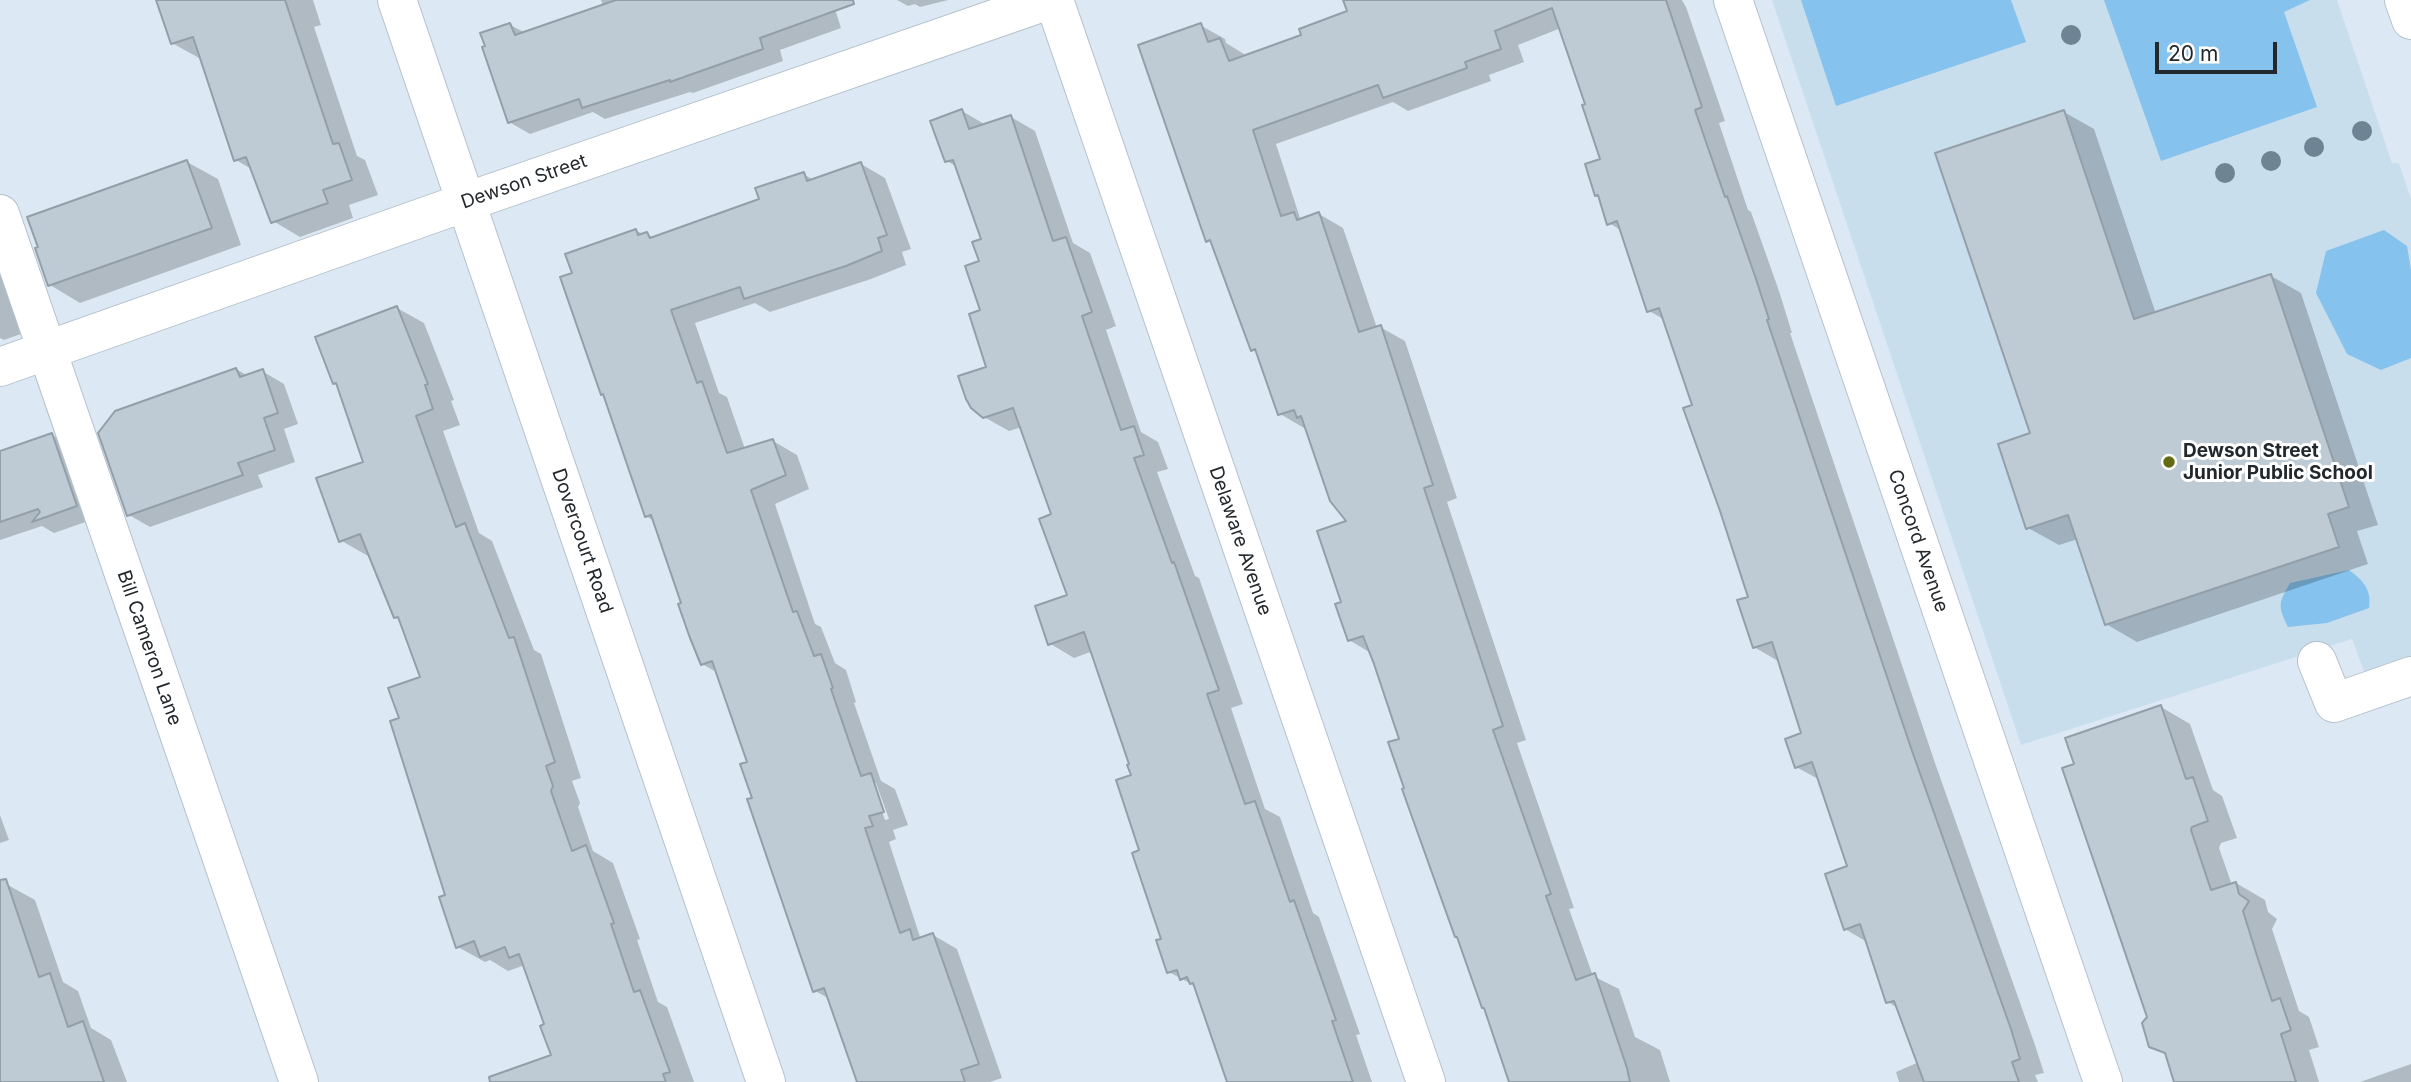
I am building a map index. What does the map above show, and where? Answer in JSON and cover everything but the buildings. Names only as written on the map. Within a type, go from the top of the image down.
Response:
[{"type":"street","name":"Dovercourt Road","points":[[397,0],[766,1082]]},
{"type":"street","name":"Dewson Street","points":[[0,367],[1049,0]]},
{"type":"street","name":"Delaware Avenue","points":[[1054,0],[1426,1082]]},
{"type":"street","name":"Concord Avenue","points":[[1733,0],[2103,1082]]},
{"type":"street","points":[[2404,0],[2411,20]]},
{"type":"street","name":"Bill Cameron Lane","points":[[0,214],[299,1082]]},
{"type":"street","points":[[2317,661],[2333,703],[2411,676]]},
{"type":"shaded area","name":"Dewson Street Junior Public School","points":[[1772,0],[2337,0],[2392,163],[2399,163],[2411,199],[2411,666],[2368,682],[2352,639],[2021,745]]},
{"type":"shaded area","points":[[1801,0],[2011,0],[2026,42],[1836,106]]},
{"type":"shaded area","points":[[2104,0],[2310,0],[2284,12],[2317,107],[2161,161]]},
{"type":"shaded area","points":[[2384,230],[2407,246],[2411,270],[2411,358],[2381,370],[2347,354],[2316,293],[2326,251]]},
{"type":"shaded area","points":[[2349,570],[2365,586],[2369,596],[2369,608],[2327,623],[2288,627],[2281,605],[2290,583]]},
{"type":"place","name":"Dewson Street Junior Public School","points":[[2169,462]]}]
